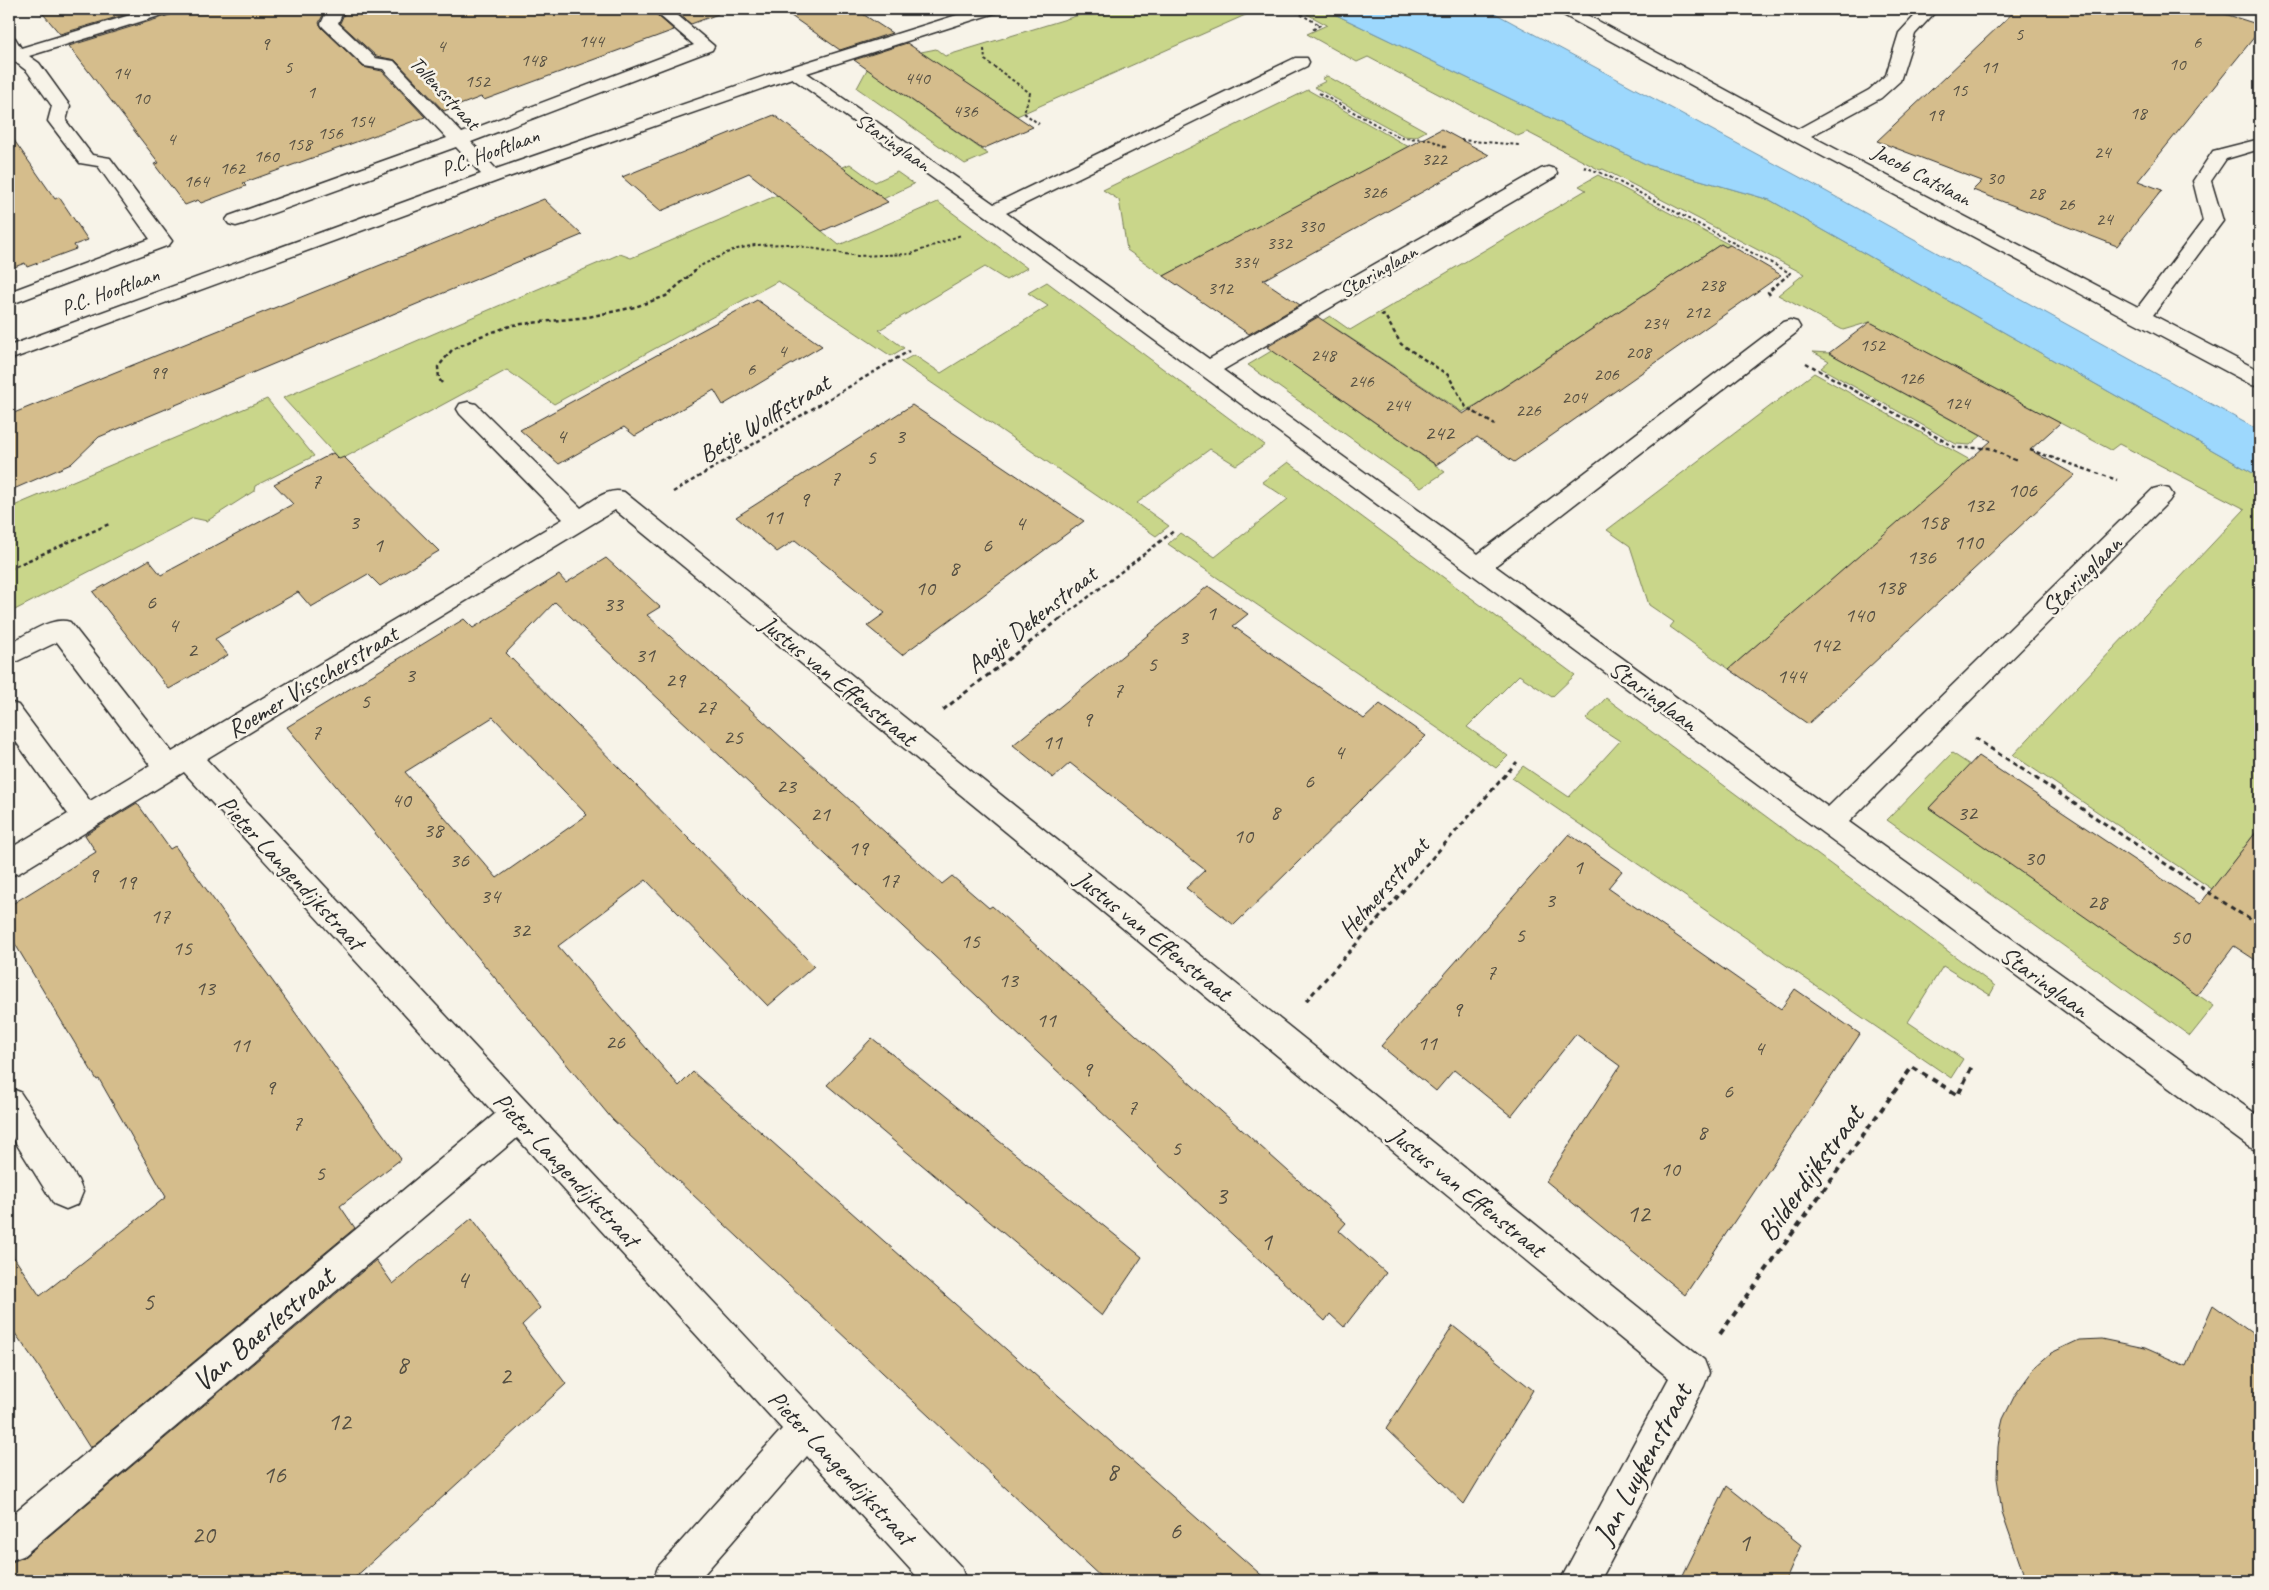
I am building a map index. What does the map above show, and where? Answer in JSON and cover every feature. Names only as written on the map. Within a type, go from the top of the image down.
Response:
[{"type":"street","points":[[12,51],[166,9]]},
{"type":"street","name":"Tollensstraat","points":[[328,9],[334,14],[329,24],[370,62],[388,65],[493,176]]},
{"type":"street","name":"P.C. Hooftlaan","points":[[236,220],[459,140],[706,46],[660,9]]},
{"type":"street","name":"P.C. Hooftlaan","points":[[9,353],[493,176],[794,72],[992,9]]},
{"type":"street","name":"Jacob Catslaan","points":[[1564,9],[1798,136],[2260,380]]},
{"type":"street","points":[[1798,136],[1876,94],[1894,77],[1906,33],[1930,9]]},
{"type":"street","name":"P.C. Hooftlaan","points":[[9,299],[162,241],[104,162],[86,159],[57,121],[61,106],[33,67],[12,51]]},
{"type":"street","points":[[997,215],[1301,62]]},
{"type":"street","name":"Staringlaan","points":[[794,72],[997,215],[2028,969],[2260,1136]]},
{"type":"street","points":[[2142,316],[2213,220],[2202,181],[2220,155],[2260,144]]},
{"type":"street","name":"Staringlaan","points":[[1208,369],[1548,173]]},
{"type":"street","points":[[1478,567],[1790,327]]},
{"type":"street","points":[[468,410],[578,520]]},
{"type":"street","name":"Staringlaan","points":[[1830,823],[2161,496]]},
{"type":"street","name":"Roemer Visscherstraat","points":[[9,864],[578,520],[626,506]]},
{"type":"street","name":"Justus van Effenstraat","points":[[626,506],[1691,1373]]},
{"type":"street","name":"Pieter Langendijkstraat","points":[[9,656],[61,629],[177,763],[518,1116],[947,1581]]},
{"type":"street","points":[[9,712],[86,817]]},
{"type":"street","points":[[9,1103],[66,1192]]},
{"type":"street","name":"Van Baerlestraat","points":[[9,1542],[518,1116]]},
{"type":"street","name":"Jan Luykenstraat","points":[[1579,1581],[1691,1373]]},
{"type":"street","points":[[672,1581],[807,1429]]},
{"type":"path","points":[[965,17],[983,44],[985,60],[1030,93],[1024,113],[1039,124]]},
{"type":"path","points":[[1282,72],[1400,138],[1429,139],[1447,148]]},
{"type":"path","points":[[1461,140],[1527,145]]},
{"type":"path","points":[[1582,167],[1604,174],[1790,273],[1768,292],[1790,327]]},
{"type":"path","points":[[468,410],[439,379],[438,367],[452,350],[481,336],[513,325],[588,317],[635,308],[666,296],[700,266],[733,250],[755,245],[787,244],[857,256],[911,254],[976,230],[997,215]]},
{"type":"path","points":[[1346,290],[1385,316],[1400,344],[1448,375],[1466,407],[1495,425]]},
{"type":"path","points":[[1770,343],[1956,448],[1989,448],[2017,462]]},
{"type":"path","name":"Betje Wolffstraat","points":[[626,506],[909,351]]},
{"type":"path","points":[[2030,450],[2161,496]]},
{"type":"path","points":[[9,569],[109,524]]},
{"type":"path","name":"Aagje Dekenstraat","points":[[909,737],[1175,530]]},
{"type":"path","points":[[1940,715],[2252,921]]},
{"type":"path","name":"Helmersstraat","points":[[1276,1035],[1517,762]]},
{"type":"path","name":"Bilderdijkstraat","points":[[1691,1373],[1912,1067],[1958,1095],[1972,1066]]},
{"type":"green space","points":[[1099,9],[1259,9],[1017,116],[933,61],[884,81],[988,154],[965,164],[857,88],[871,62],[936,49],[945,56]]},
{"type":"green space","points":[[1298,9],[1324,9],[1648,165],[1770,200],[2260,477],[2260,827],[2212,889],[2013,755],[2245,509],[2119,444],[2111,450],[1870,322],[1843,330],[1778,295],[1804,274],[1603,169],[1600,170],[1527,132],[1518,136],[1368,57],[1357,62],[1307,34],[1327,25]]},
{"type":"green space","points":[[1327,76],[1426,131],[1415,137],[1404,136],[1314,87],[1326,81],[1322,79]]},
{"type":"green space","points":[[1308,90],[1409,147],[1164,276],[1127,250],[1119,200],[1103,190]]},
{"type":"green space","points":[[850,164],[875,182],[897,172],[914,184],[883,199],[796,210],[839,245],[938,202],[1027,268],[1006,280],[985,267],[879,330],[904,348],[891,356],[778,281],[554,404],[507,370],[340,460],[283,398],[620,254],[631,258]]},
{"type":"green space","points":[[1598,175],[1730,245],[1726,247],[1721,244],[1476,405],[1462,412],[1335,328],[1283,358],[1445,472],[1421,488],[1248,365],[1330,316],[1350,330],[1586,190],[1579,186]]},
{"type":"green space","points":[[1047,282],[1265,445],[1236,465],[1210,449],[1137,503],[1169,526],[1156,536],[901,362],[914,355],[941,373],[1048,306],[1028,293]]},
{"type":"green space","points":[[1813,352],[1829,353],[1981,436],[1970,445],[1956,444],[1821,368],[1829,361]]},
{"type":"green space","points":[[1814,373],[1970,460],[1729,669],[1670,627],[1674,622],[1649,605],[1630,546],[1607,530]]},
{"type":"green space","points":[[267,399],[314,456],[255,486],[254,491],[207,521],[193,518],[9,613],[9,508]]},
{"type":"green space","points":[[1288,462],[1575,675],[1552,697],[1519,675],[1467,727],[1508,756],[1496,768],[1168,544],[1180,533],[1215,557],[1288,499],[1262,482]]},
{"type":"green space","points":[[1606,698],[1995,986],[1990,995],[1943,966],[1908,1022],[1963,1059],[1951,1078],[1512,778],[1523,766],[1569,797],[1620,741],[1586,719]]},
{"type":"green space","points":[[1952,753],[1970,765],[1929,808],[2214,1006],[2190,1036],[1887,820]]},
{"type":"water","points":[[1324,9],[1487,9],[1818,187],[2260,431],[2260,477],[1770,200],[1648,165]]},
{"type":"building","points":[[39,9],[144,9],[60,34]]},
{"type":"building","points":[[176,9],[318,9],[323,15],[319,23],[322,28],[363,67],[382,71],[425,117],[243,183],[246,186],[201,203],[198,200],[185,205],[154,164],[159,163],[69,46],[173,14]]},
{"type":"building","points":[[339,9],[650,9],[674,30],[484,100],[481,97],[444,111],[395,60],[376,56],[340,23],[344,14]]},
{"type":"building","points":[[673,9],[717,9],[718,14],[691,24]]},
{"type":"building","points":[[781,9],[855,9],[892,33],[840,50]]},
{"type":"building","points":[[2017,9],[2209,9],[2260,25],[2260,30],[2138,181],[2162,190],[2117,246],[1973,190],[1982,181],[1877,141]]},
{"type":"building","points":[[907,43],[1033,127],[982,149],[854,60]]},
{"type":"building","points":[[774,115],[888,202],[822,231],[749,173],[661,211],[622,177]]},
{"type":"building","points":[[1441,129],[1489,155],[1263,280],[1300,305],[1249,334],[1164,276]]},
{"type":"building","points":[[9,133],[55,199],[59,197],[88,240],[74,245],[76,249],[27,267],[25,263],[9,269]]},
{"type":"building","points":[[544,199],[582,235],[99,437],[71,464],[9,491],[9,415]]},
{"type":"building","points":[[1721,244],[1726,247],[1730,245],[1781,275],[1514,462],[1477,437],[1436,465],[1267,347],[1318,317],[1463,414]]},
{"type":"building","points":[[757,300],[822,346],[723,405],[714,390],[635,436],[624,427],[559,464],[520,430]]},
{"type":"building","points":[[1870,322],[2060,423],[2030,450],[2075,475],[1808,724],[1729,669],[1991,441],[1829,353]]},
{"type":"building","points":[[912,405],[1084,521],[902,655],[867,626],[885,613],[795,540],[777,552],[736,517]]},
{"type":"building","points":[[333,453],[339,459],[344,457],[439,551],[380,586],[368,574],[311,607],[298,592],[215,639],[228,655],[169,689],[93,592],[149,560],[161,575],[293,504],[274,484]]},
{"type":"building","points":[[606,558],[660,607],[647,615],[942,884],[952,876],[989,908],[992,906],[1346,1223],[1339,1231],[1386,1273],[1344,1327],[1330,1314],[1325,1321],[555,602],[506,653],[814,966],[768,1006],[646,880],[558,946],[679,1086],[693,1072],[1268,1581],[1105,1581],[612,1119],[287,727],[464,619],[473,628],[559,575],[566,583]],"holes":[[[493,717],[587,815],[497,878],[405,772]]]},
{"type":"building","points":[[1208,586],[1248,614],[1233,626],[1364,719],[1380,704],[1426,736],[1234,925],[1186,888],[1205,870],[1070,763],[1053,778],[1013,745]]},
{"type":"building","points":[[1978,756],[2200,904],[2260,827],[2260,963],[2234,946],[2197,995],[1929,808]]},
{"type":"building","points":[[137,803],[170,849],[175,846],[401,1159],[340,1206],[355,1228],[90,1448],[37,1364],[9,1325],[9,1250],[40,1296],[166,1197],[99,1079],[97,1080],[9,934],[9,906],[96,852],[85,835]]},
{"type":"building","points":[[1569,834],[1622,871],[1608,888],[1781,1009],[1795,989],[1860,1034],[1685,1295],[1546,1181],[1620,1066],[1576,1034],[1511,1116],[1454,1070],[1436,1091],[1381,1046]]},
{"type":"building","points":[[872,1038],[1142,1257],[1102,1316],[827,1085]]},
{"type":"building","points":[[472,1218],[540,1308],[522,1325],[566,1384],[351,1581],[9,1581],[9,1563],[24,1557],[376,1260],[393,1284]]},
{"type":"building","points":[[2213,1305],[2260,1339],[2260,1581],[2026,1581],[2002,1512],[1997,1478],[2000,1432],[2003,1419],[2015,1395],[2036,1366],[2051,1353],[2079,1340],[2102,1339],[2145,1348],[2186,1366]]},
{"type":"building","points":[[1453,1326],[1533,1390],[1464,1504],[1386,1429]]},
{"type":"building","points":[[1727,1486],[1801,1545],[1785,1581],[1680,1581]]}]
